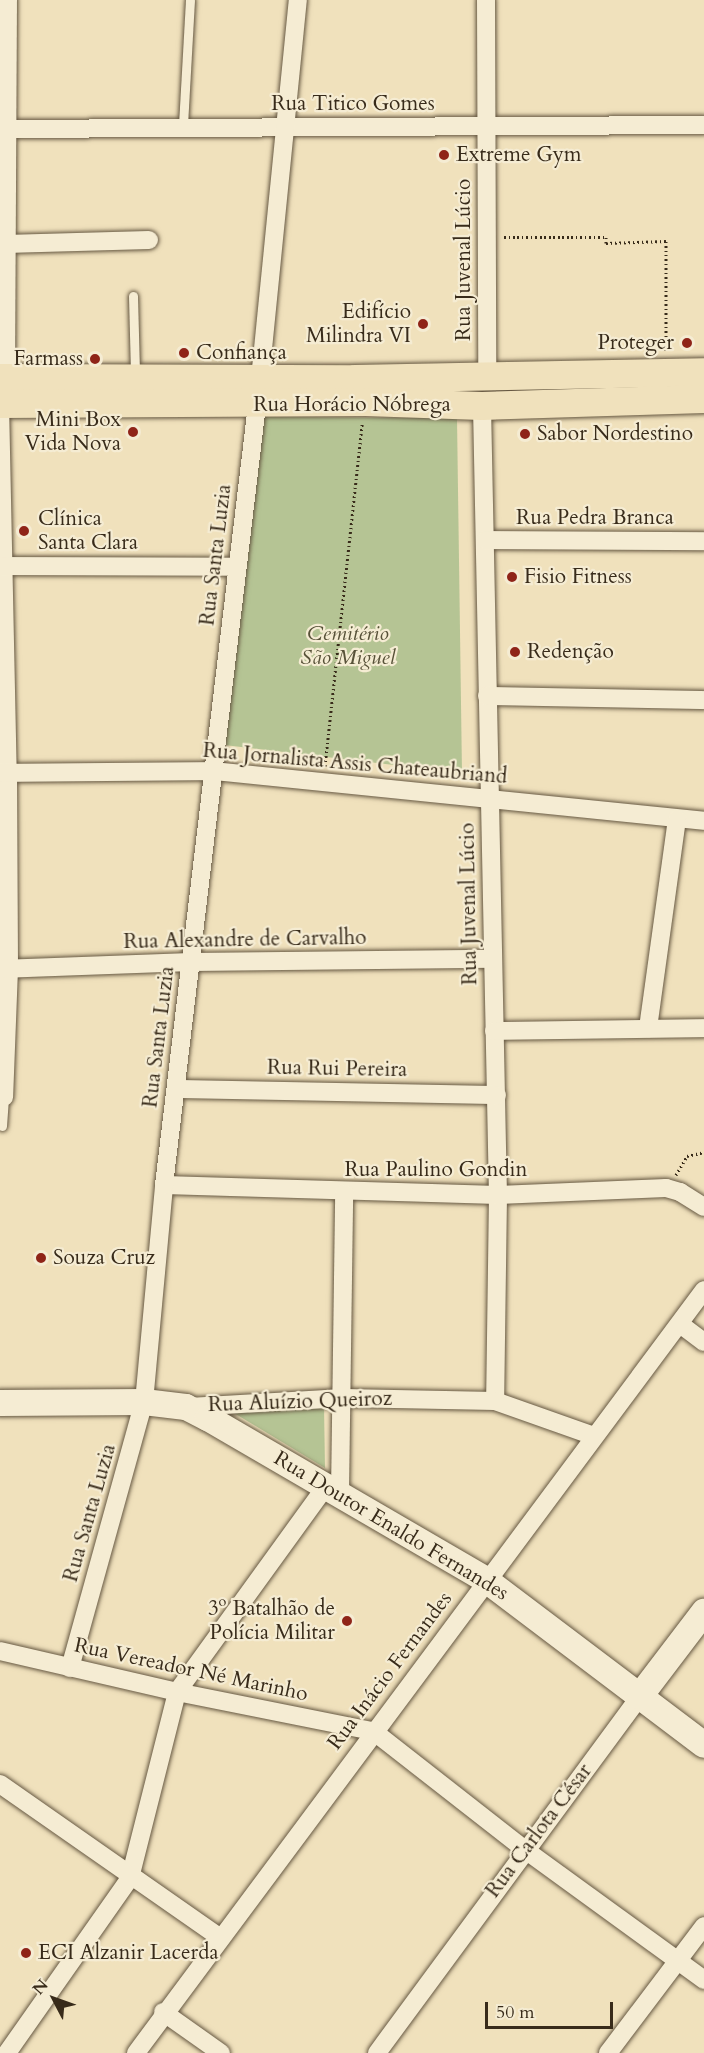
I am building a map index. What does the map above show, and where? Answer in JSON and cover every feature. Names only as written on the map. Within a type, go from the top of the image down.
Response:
[{"type":"main road","points":[[3,388],[4,0]]},
{"type":"main road","name":"Rua Horácio Nóbrega","points":[[3,388],[259,392],[487,377],[704,372]]},
{"type":"main road","name":"Rua Horácio Nóbrega","points":[[3,388],[135,379],[366,402],[482,406],[704,399]]},
{"type":"main road","name":"Rua Aluízio Queiroz","points":[[0,1402],[144,1402],[186,1407]]},
{"type":"main road","name":"Rua Doutor Enaldo Fernandes","points":[[186,1407],[454,1565],[486,1580],[704,1745]]},
{"type":"main road","name":"Rua Carlota César","points":[[640,1696],[704,1612]]},
{"type":"street","name":"Rua Santa Luzia","points":[[70,1668],[144,1402],[164,1185],[259,392],[283,127],[298,0]]},
{"type":"street","name":"Rua Juvenal Lúcio","points":[[486,0],[489,126],[486,237],[487,377]]},
{"type":"street","name":"Rua Titico Gomes","points":[[3,129],[183,125],[283,127],[704,124]]},
{"type":"street","points":[[5,243],[149,240]]},
{"type":"street","points":[[3,388],[4,1097]]},
{"type":"street","name":"Rua Juvenal Lúcio","points":[[482,406],[492,959],[497,1095],[495,1401]]},
{"type":"street","name":"Rua Pedra Branca","points":[[486,540],[704,541]]},
{"type":"street","points":[[2,566],[237,567]]},
{"type":"street","points":[[487,696],[704,700]]},
{"type":"street","name":"Rua Jornalista Assis Chateaubriand","points":[[4,773],[214,771],[324,780],[704,821]]},
{"type":"street","points":[[648,1028],[677,819]]},
{"type":"street","name":"Rua Alexandre de Carvalho","points":[[4,969],[190,962],[492,959]]},
{"type":"street","points":[[494,1031],[704,1028]]},
{"type":"street","name":"Rua Rui Pereira","points":[[176,1089],[497,1095]]},
{"type":"street","name":"Rua Paulino Gondin","points":[[164,1185],[344,1193],[498,1195],[672,1189]]},
{"type":"street","points":[[672,1189],[704,1207]]},
{"type":"street","points":[[8,2053],[130,1878],[177,1692],[340,1498],[344,1398],[344,1193]]},
{"type":"street","name":"Rua Inácio Fernandes","points":[[136,2053],[163,2012],[704,1290]]},
{"type":"street","points":[[680,1324],[704,1342]]},
{"type":"street","name":"Rua Aluízio Queiroz","points":[[186,1407],[344,1398],[495,1401],[594,1436]]},
{"type":"street","name":"Rua Vereador Né Marinho","points":[[0,1651],[177,1692],[373,1731]]},
{"type":"street","name":"Rua Carlota César","points":[[377,2053],[524,1849],[640,1696]]},
{"type":"street","points":[[373,1731],[524,1849],[704,1980]]},
{"type":"street","points":[[0,1784],[130,1878],[219,1937]]},
{"type":"street","points":[[608,2053],[704,1926]]},
{"type":"street","points":[[163,2012],[221,2053]]},
{"type":"lane","points":[[183,125],[190,0]]},
{"type":"lane","points":[[132,296],[135,379]]},
{"type":"lane","points":[[2,1126],[4,1097]]},
{"type":"path","points":[[486,237],[606,237],[606,243],[666,242],[666,372]]},
{"type":"path","points":[[324,780],[366,402]]},
{"type":"path","points":[[672,1189],[680,1165],[695,1152],[704,1152]]},
{"type":"green space","name":"Cemitério São Miguel","points":[[262,417],[457,418],[462,773],[224,745]]},
{"type":"green space","points":[[324,1406],[325,1468],[229,1410]]},
{"type":"place","name":"Extreme Gym","points":[[444,155]]},
{"type":"place","name":"Edifício Milindra VI","points":[[423,324]]},
{"type":"place","name":"Proteger","points":[[687,343]]},
{"type":"place","name":"Confiança","points":[[184,353]]},
{"type":"place","name":"Farmass","points":[[95,359]]},
{"type":"place","name":"Mini Box Vida Nova","points":[[133,432]]},
{"type":"place","name":"Sabor Nordestino","points":[[525,434]]},
{"type":"place","name":"Clínica Santa Clara","points":[[24,531]]},
{"type":"place","name":"Fisio Fitness","points":[[512,577]]},
{"type":"place","name":"Redenção","points":[[515,652]]},
{"type":"place","name":"Souza Cruz","points":[[41,1258]]},
{"type":"place","name":"3º Batalhão de Polícia Militar","points":[[347,1621]]},
{"type":"place","name":"ECI Alzanir Lacerda","points":[[26,1953]]}]
